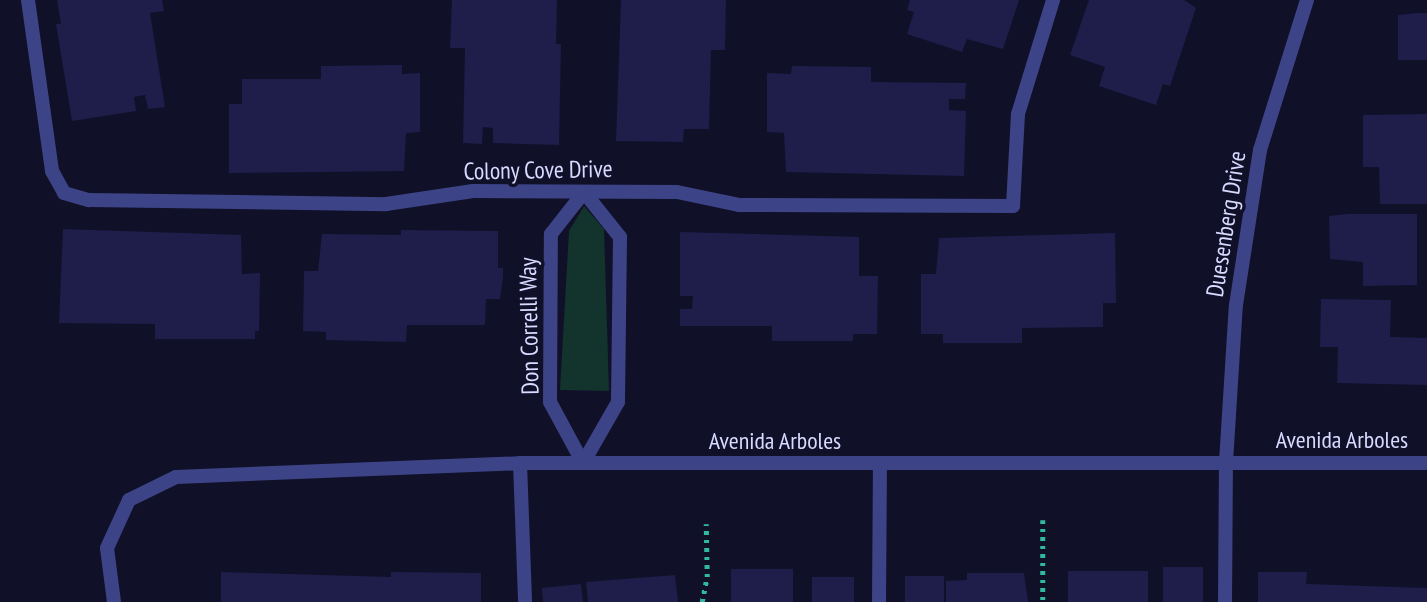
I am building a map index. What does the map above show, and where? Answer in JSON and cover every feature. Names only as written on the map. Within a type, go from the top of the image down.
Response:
[{"type":"street","name":"Colony Cove Drive","points":[[28,0],[52,171],[64,193],[89,200],[386,204],[473,191],[677,192],[739,205],[1013,206],[1018,114],[1053,0]]},
{"type":"street","name":"Duesenberg Drive","points":[[1225,602],[1226,462],[1236,305],[1260,150],[1307,0]]},
{"type":"street","points":[[583,463],[618,402],[620,237],[584,192]]},
{"type":"street","name":"Don Correlli Way","points":[[583,463],[550,402],[550,389],[551,234],[584,192]]},
{"type":"street","name":"Avenida Arboles","points":[[114,602],[107,548],[129,500],[176,477],[520,463],[1427,463]]},
{"type":"street","points":[[520,463],[525,602]]},
{"type":"street","points":[[879,602],[880,464]]},
{"type":"path","points":[[1043,520],[1043,602]]},
{"type":"path","points":[[702,602],[707,577],[706,524]]},
{"type":"green space","points":[[584,206],[604,229],[609,391],[560,390],[569,231]]},
{"type":"building","points":[[57,0],[162,0],[164,11],[150,13],[165,107],[148,109],[145,95],[134,97],[136,111],[72,121],[56,24],[61,24]]},
{"type":"building","points":[[452,0],[557,0],[556,44],[561,44],[559,145],[493,143],[493,128],[483,127],[482,144],[463,143],[465,48],[450,48]]},
{"type":"building","points":[[621,0],[726,0],[725,50],[711,50],[709,129],[684,129],[683,142],[616,141]]},
{"type":"building","points":[[910,0],[1019,0],[1003,49],[967,39],[962,52],[907,34],[914,12],[907,10]]},
{"type":"building","points":[[1089,0],[1184,0],[1196,8],[1170,86],[1163,84],[1156,105],[1099,86],[1105,67],[1070,55]]},
{"type":"building","points":[[1427,13],[1427,60],[1398,60],[1398,15]]},
{"type":"building","points":[[402,65],[402,74],[420,73],[420,132],[406,133],[404,171],[229,173],[229,104],[242,104],[242,79],[321,79],[321,66]]},
{"type":"building","points":[[792,66],[871,67],[871,82],[966,83],[965,99],[949,99],[949,110],[966,111],[964,176],[786,172],[784,133],[767,132],[767,73],[791,74]]},
{"type":"building","points":[[1427,114],[1427,204],[1380,204],[1379,167],[1363,167],[1363,115]]},
{"type":"building","points":[[1417,214],[1417,285],[1363,286],[1363,262],[1330,259],[1329,216]]},
{"type":"building","points":[[63,229],[241,235],[242,274],[260,273],[259,331],[255,331],[255,339],[155,339],[155,324],[59,323]]},
{"type":"building","points":[[401,230],[498,231],[498,268],[503,268],[500,299],[486,299],[485,325],[407,325],[406,342],[326,340],[326,332],[303,331],[304,271],[318,271],[322,234],[401,235]]},
{"type":"building","points":[[680,232],[859,237],[859,276],[878,276],[877,334],[853,334],[853,341],[772,341],[772,326],[680,326],[680,309],[692,309],[693,296],[680,296]]},
{"type":"building","points":[[1115,233],[1116,303],[1103,303],[1103,327],[1022,328],[1022,343],[943,343],[943,334],[921,334],[921,274],[936,274],[939,238]]},
{"type":"building","points":[[1321,299],[1391,300],[1390,337],[1427,338],[1427,385],[1337,383],[1338,347],[1320,347]]},
{"type":"building","points":[[1163,567],[1203,567],[1203,602],[1163,602]]},
{"type":"building","points":[[731,569],[793,569],[793,602],[731,602]]},
{"type":"building","points":[[1068,571],[1148,571],[1148,602],[1068,602]]},
{"type":"building","points":[[221,572],[391,577],[391,572],[481,573],[481,602],[221,602]]},
{"type":"building","points":[[1258,572],[1307,572],[1306,584],[1427,588],[1427,602],[1258,602]]},
{"type":"building","points":[[967,573],[1024,573],[1028,602],[946,602],[946,581],[967,580]]},
{"type":"building","points":[[675,575],[678,602],[588,602],[586,582]]},
{"type":"building","points":[[905,576],[944,576],[944,602],[905,602]]},
{"type":"building","points":[[812,577],[854,577],[854,602],[812,602]]},
{"type":"building","points":[[581,584],[583,602],[543,602],[542,588]]}]
